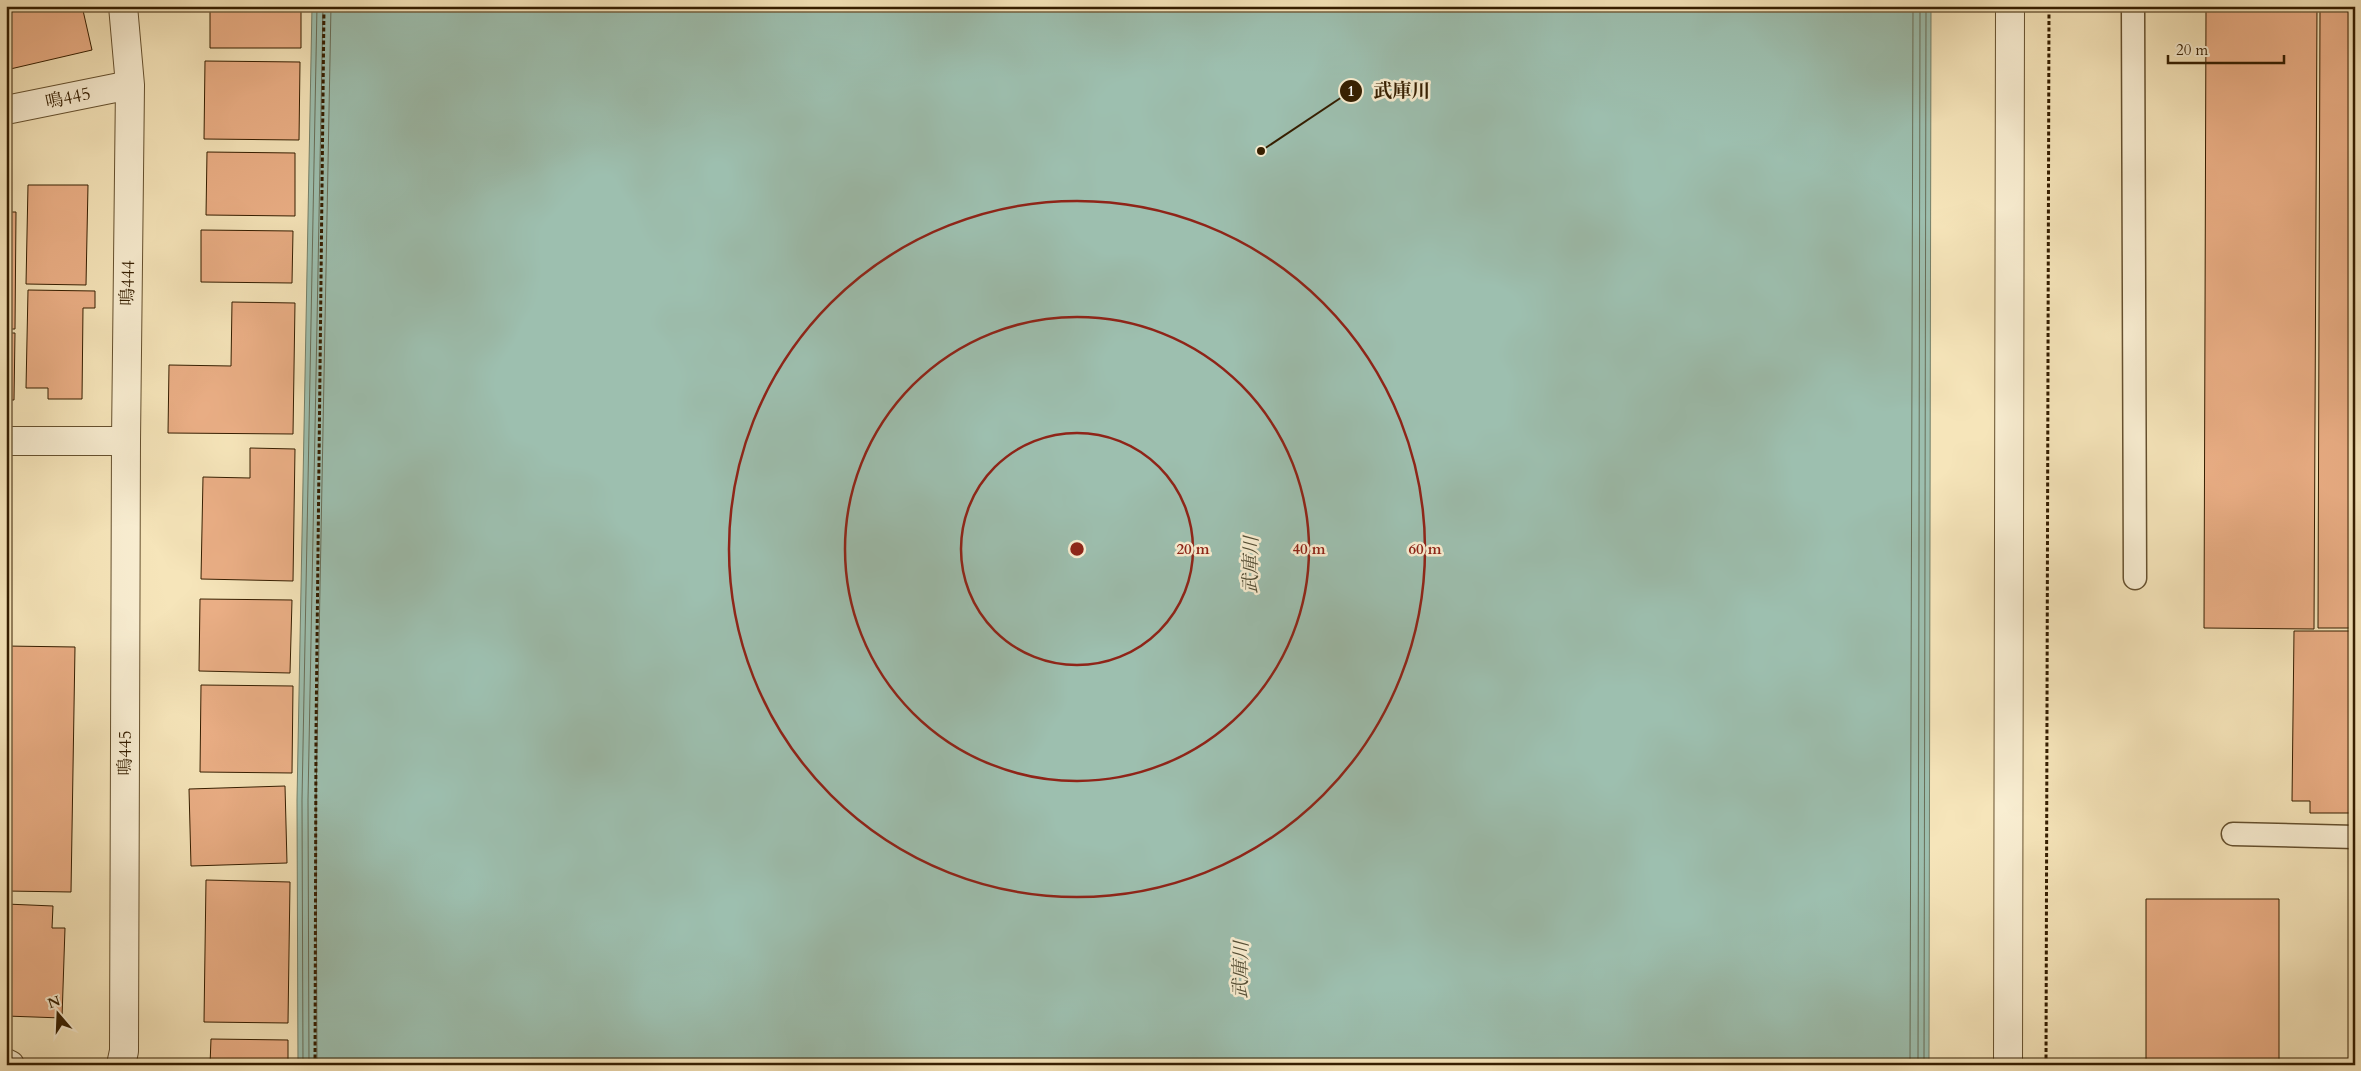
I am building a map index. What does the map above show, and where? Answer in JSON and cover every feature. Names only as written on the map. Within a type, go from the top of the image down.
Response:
[{"type":"street","name":"鳴444","points":[[123,6],[130,85],[126,441]]},
{"type":"street","points":[[2008,1065],[2010,6]]},
{"type":"street","name":"鳴445","points":[[6,110],[130,85]]},
{"type":"street","points":[[6,441],[126,441]]},
{"type":"street","name":"鳴445","points":[[121,1065],[124,1051],[126,441]]},
{"type":"street","points":[[6,1063],[10,1065]]},
{"type":"lane","points":[[2133,6],[2135,578]]},
{"type":"lane","points":[[2233,834],[2355,837]]},
{"type":"path","points":[[315,1065],[316,734],[324,6]]},
{"type":"path","points":[[2046,1065],[2048,6]]},
{"type":"water","points":[[312,6],[1931,6],[1929,1065],[298,1065],[297,800]]},
{"type":"building","points":[[6,6],[82,6],[92,50],[6,70]]},
{"type":"building","points":[[210,6],[301,6],[301,48],[210,48]]},
{"type":"building","points":[[2206,6],[2317,6],[2314,629],[2204,628]]},
{"type":"building","points":[[2320,6],[2355,6],[2355,628],[2318,628]]},
{"type":"building","points":[[205,61],[300,62],[299,140],[204,139]]},
{"type":"building","points":[[207,152],[295,153],[295,216],[206,215]]},
{"type":"building","points":[[28,185],[88,185],[86,285],[26,284]]},
{"type":"building","points":[[6,212],[16,212],[15,329],[6,329]]},
{"type":"building","points":[[201,230],[293,231],[292,283],[201,282]]},
{"type":"building","points":[[28,290],[95,291],[95,308],[83,308],[82,399],[48,399],[48,388],[26,388]]},
{"type":"building","points":[[232,302],[295,303],[293,434],[168,433],[169,365],[231,366]]},
{"type":"building","points":[[6,333],[15,333],[14,400],[6,400]]},
{"type":"building","points":[[250,448],[295,449],[293,581],[201,579],[203,477],[250,478]]},
{"type":"building","points":[[200,599],[292,600],[290,673],[199,671]]},
{"type":"building","points":[[2294,631],[2355,631],[2355,813],[2310,813],[2310,801],[2292,801]]},
{"type":"building","points":[[6,646],[75,647],[71,892],[6,891]]},
{"type":"building","points":[[201,685],[293,686],[292,773],[200,772]]},
{"type":"building","points":[[285,786],[287,863],[191,866],[189,789]]},
{"type":"building","points":[[206,880],[290,882],[288,1023],[204,1022]]},
{"type":"building","points":[[2146,899],[2279,899],[2279,1065],[2146,1065]]},
{"type":"building","points":[[6,904],[53,906],[52,928],[65,928],[62,1018],[6,1016]]},
{"type":"building","points":[[211,1039],[288,1040],[288,1065],[210,1065]]},
{"type":"place","name":"武庫川","points":[[1261,151]]}]
